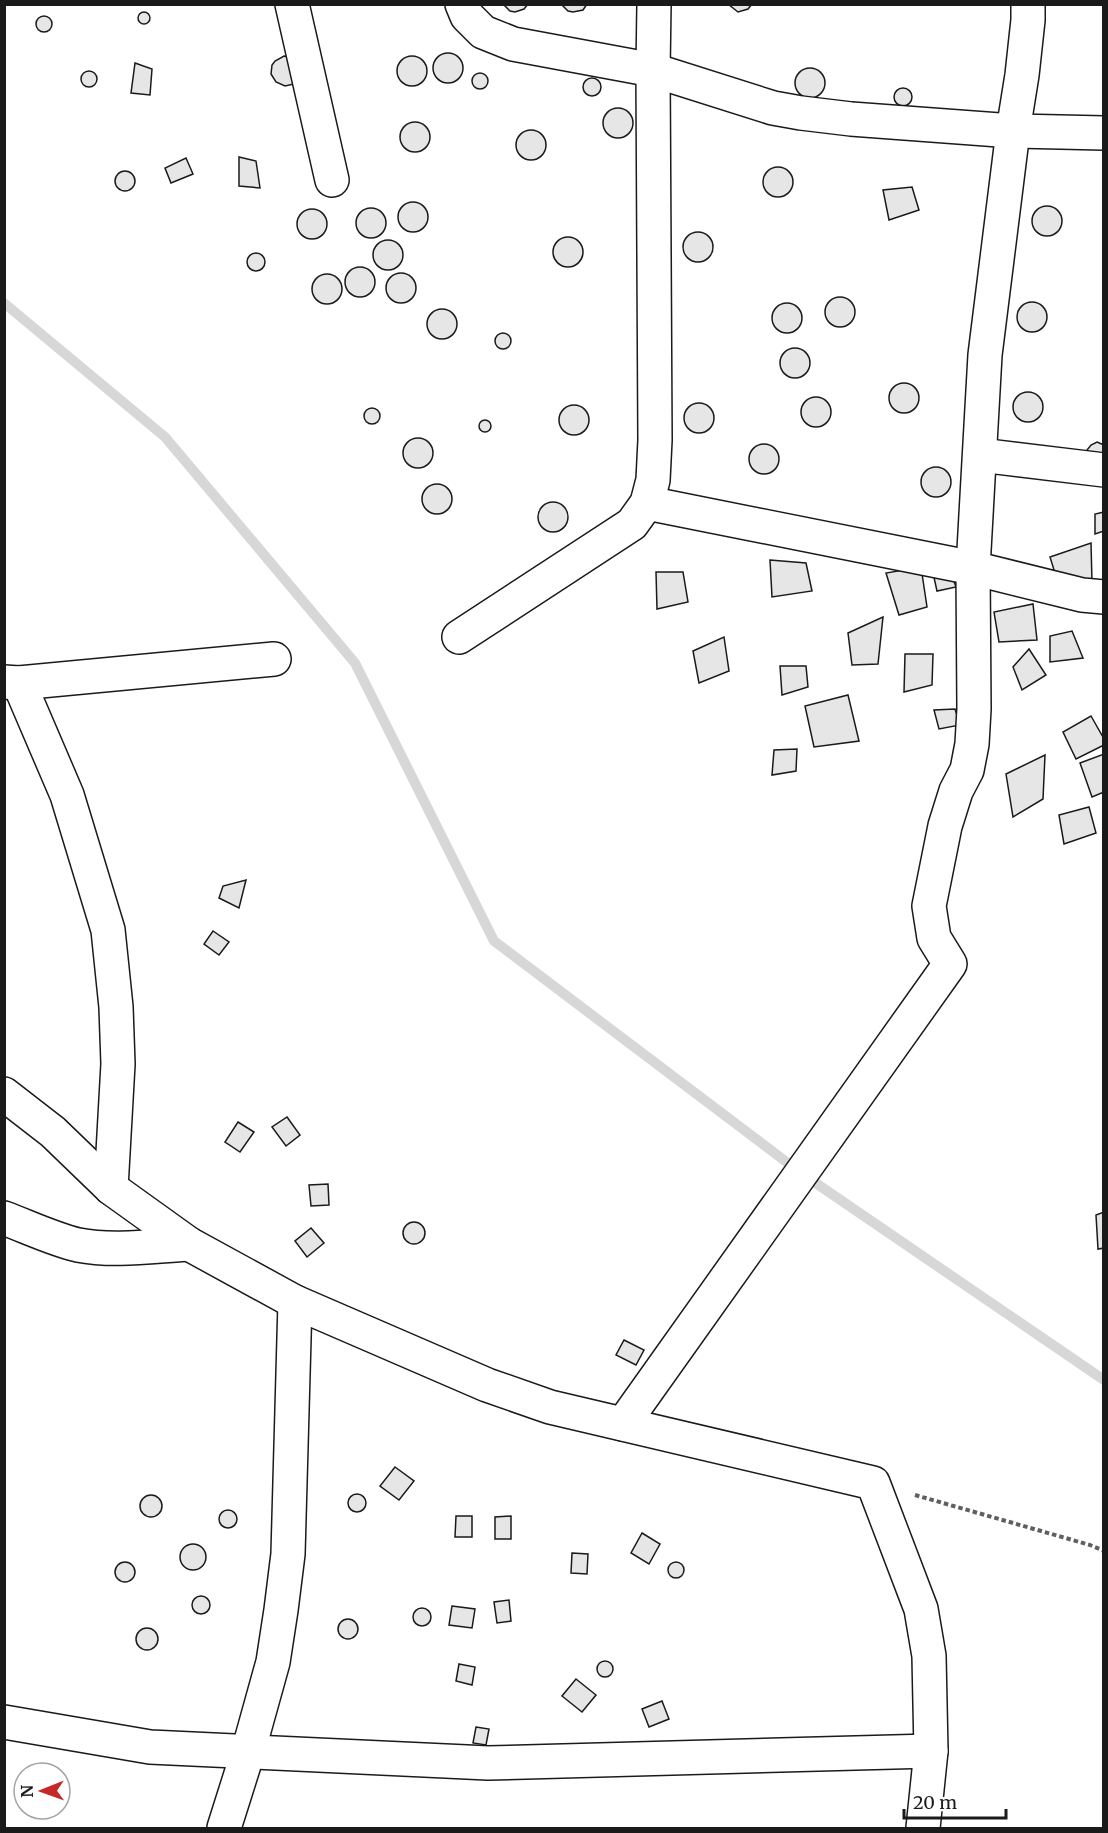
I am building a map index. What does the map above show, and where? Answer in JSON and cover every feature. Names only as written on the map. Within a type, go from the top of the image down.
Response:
[{"type":"street","points":[[292,4],[332,180]]},
{"type":"street","points":[[462,4],[467,16],[483,32],[513,44],[653,70],[773,108],[801,113],[1013,131],[1104,133]]},
{"type":"street","points":[[459,637],[632,524],[647,503],[653,480],[655,440],[654,4]]},
{"type":"street","points":[[623,1424],[950,964],[934,938],[929,906],[945,826],[956,791],[967,770],[972,744],[974,709],[973,568],[985,355],[1022,75],[1028,4]]},
{"type":"street","points":[[980,455],[1104,470]]},
{"type":"street","points":[[647,503],[973,568],[1082,595],[1104,597]]},
{"type":"street","points":[[111,1188],[118,1064],[116,1007],[108,930],[67,795],[12,682],[274,659]]},
{"type":"street","points":[[4,1094],[53,1132],[111,1188],[189,1244],[295,1302],[487,1385],[550,1407],[873,1483],[921,1609],[929,1656],[931,1751],[923,1828]]},
{"type":"street","points":[[4,1218],[45,1234],[86,1246],[121,1248],[189,1244]]},
{"type":"street","points":[[224,1828],[273,1662],[281,1610],[288,1554],[295,1302]]},
{"type":"street","points":[[4,1722],[150,1747],[488,1763],[931,1751]]},
{"type":"path","points":[[873,1483],[1090,1545],[1104,1551]]},
{"type":"building","points":[[503,4],[528,4],[524,9],[515,12],[510,11]]},
{"type":"building","points":[[561,4],[587,4],[583,10],[573,12],[568,11]]},
{"type":"building","points":[[728,4],[752,4],[748,9],[738,12]]},
{"type":"building","points":[[146,12],[149,13],[149,23],[142,24],[139,23],[138,16],[139,13]]},
{"type":"building","points":[[44,16],[52,24],[44,32],[36,24]]},
{"type":"building","points":[[448,53],[454,54],[462,62],[462,74],[454,82],[448,83],[442,82],[434,74],[433,68],[434,62],[442,54]]},
{"type":"building","points":[[284,56],[289,57],[294,84],[285,86],[276,82],[271,74],[272,65]]},
{"type":"building","points":[[412,56],[418,57],[426,65],[426,77],[418,85],[412,86],[406,85],[398,77],[397,71],[398,65],[406,57]]},
{"type":"building","points":[[135,63],[152,69],[150,95],[131,93]]},
{"type":"building","points":[[810,68],[816,69],[824,77],[824,89],[816,97],[810,98],[804,97],[796,89],[795,83],[796,77],[804,69]]},
{"type":"building","points":[[89,71],[97,79],[89,87],[81,79]]},
{"type":"building","points":[[480,73],[488,81],[480,89],[472,81]]},
{"type":"building","points":[[592,78],[598,81],[601,87],[598,93],[592,96],[586,93],[583,87],[586,81]]},
{"type":"building","points":[[903,88],[909,91],[912,97],[909,103],[903,106],[897,103],[894,97],[897,91]]},
{"type":"building","points":[[618,108],[629,112],[633,123],[629,134],[618,138],[607,134],[603,123],[607,112]]},
{"type":"building","points":[[415,122],[421,123],[429,131],[429,143],[421,151],[415,152],[409,151],[401,143],[400,137],[401,131],[409,123]]},
{"type":"building","points":[[531,130],[537,131],[545,139],[545,151],[537,159],[531,160],[525,159],[517,151],[516,145],[517,139],[525,131]]},
{"type":"building","points":[[239,157],[256,161],[260,188],[239,186]]},
{"type":"building","points":[[186,158],[193,174],[171,183],[165,168]]},
{"type":"building","points":[[778,167],[784,168],[792,176],[792,188],[784,196],[778,197],[772,196],[764,188],[763,182],[764,176],[772,168]]},
{"type":"building","points":[[125,171],[132,174],[135,181],[132,188],[125,191],[118,188],[115,181],[118,174]]},
{"type":"building","points":[[912,187],[919,210],[889,220],[883,190]]},
{"type":"building","points":[[413,202],[419,203],[427,211],[427,223],[419,231],[413,232],[407,231],[399,223],[398,217],[399,211],[407,203]]},
{"type":"building","points":[[1047,206],[1058,210],[1062,221],[1058,232],[1047,236],[1036,232],[1032,221],[1036,210]]},
{"type":"building","points":[[371,208],[382,212],[386,223],[382,234],[371,238],[360,234],[356,223],[360,212]]},
{"type":"building","points":[[312,209],[323,213],[327,224],[323,235],[312,239],[301,235],[297,224],[301,213]]},
{"type":"building","points":[[698,232],[704,233],[712,241],[712,253],[704,261],[698,262],[692,261],[684,253],[683,247],[684,241],[692,233]]},
{"type":"building","points":[[568,237],[579,241],[583,252],[579,263],[568,267],[557,263],[553,252],[557,241]]},
{"type":"building","points":[[388,240],[399,244],[403,255],[399,266],[388,270],[377,266],[373,255],[377,244]]},
{"type":"building","points":[[252,253],[260,253],[265,258],[263,269],[252,271],[247,266],[247,258]]},
{"type":"building","points":[[360,267],[366,268],[374,276],[374,288],[366,296],[360,297],[354,296],[346,288],[345,282],[346,276],[354,268]]},
{"type":"building","points":[[401,273],[412,277],[416,288],[412,299],[401,303],[390,299],[386,288],[390,277]]},
{"type":"building","points":[[327,274],[338,278],[342,289],[338,300],[327,304],[316,300],[312,289],[316,278]]},
{"type":"building","points":[[840,297],[851,301],[855,312],[851,323],[840,327],[829,323],[825,312],[829,301]]},
{"type":"building","points":[[1032,302],[1043,306],[1047,317],[1043,328],[1032,332],[1021,328],[1017,317],[1021,306]]},
{"type":"building","points":[[787,303],[793,304],[801,312],[801,324],[793,332],[787,333],[781,332],[773,324],[772,318],[773,312],[781,304]]},
{"type":"building","points":[[442,309],[448,310],[456,318],[456,330],[448,338],[442,339],[436,338],[428,330],[427,324],[428,318],[436,310]]},
{"type":"building","points":[[503,333],[511,341],[503,349],[495,341]]},
{"type":"building","points":[[795,348],[806,352],[810,363],[806,374],[795,378],[784,374],[780,363],[784,352]]},
{"type":"building","points":[[904,383],[915,387],[919,398],[915,409],[904,413],[893,409],[889,398],[893,387]]},
{"type":"building","points":[[1028,392],[1039,396],[1043,407],[1039,418],[1028,422],[1017,418],[1013,407],[1017,396]]},
{"type":"building","points":[[816,397],[827,401],[831,412],[827,423],[816,427],[805,423],[801,412],[805,401]]},
{"type":"building","points":[[699,403],[705,404],[713,412],[713,424],[705,432],[699,433],[693,432],[685,424],[684,418],[685,412],[693,404]]},
{"type":"building","points":[[574,405],[580,406],[588,414],[588,426],[580,434],[574,435],[568,434],[560,426],[559,420],[560,414],[568,406]]},
{"type":"building","points":[[372,408],[378,410],[380,416],[378,422],[372,424],[366,422],[364,416],[366,410]]},
{"type":"building","points":[[487,420],[490,421],[490,431],[483,432],[480,431],[479,424],[480,421]]},
{"type":"building","points":[[418,438],[429,442],[433,453],[429,464],[418,468],[407,464],[403,453],[407,442]]},
{"type":"building","points":[[1097,442],[1104,445],[1103,461],[1087,456],[1087,450]]},
{"type":"building","points":[[764,444],[775,448],[779,459],[775,470],[764,474],[753,470],[749,459],[753,448]]},
{"type":"building","points":[[936,467],[942,468],[950,476],[950,488],[942,496],[936,497],[930,496],[922,488],[921,482],[922,476],[930,468]]},
{"type":"building","points":[[437,484],[443,485],[451,493],[451,505],[443,513],[437,514],[431,513],[423,505],[422,499],[423,493],[431,485]]},
{"type":"building","points":[[553,502],[559,503],[567,511],[567,523],[559,531],[553,532],[547,531],[539,523],[538,517],[539,511],[547,503]]},
{"type":"building","points":[[1104,512],[1104,531],[1095,534],[1095,514]]},
{"type":"building","points":[[1091,543],[1092,582],[1058,583],[1050,557]]},
{"type":"building","points":[[770,560],[806,563],[812,591],[772,597]]},
{"type":"building","points":[[921,567],[927,607],[899,615],[886,573]]},
{"type":"building","points":[[950,570],[956,587],[937,591],[933,573]]},
{"type":"building","points":[[656,572],[683,572],[688,602],[657,609]]},
{"type":"building","points":[[1033,604],[1037,640],[999,642],[994,612]]},
{"type":"building","points":[[883,617],[878,664],[852,665],[848,633]]},
{"type":"building","points":[[1072,631],[1083,658],[1050,662],[1050,636]]},
{"type":"building","points":[[724,637],[729,671],[699,683],[693,651]]},
{"type":"building","points":[[1029,649],[1046,675],[1022,690],[1013,667]]},
{"type":"building","points":[[905,654],[933,654],[932,685],[904,692]]},
{"type":"building","points":[[780,666],[806,666],[808,687],[782,695]]},
{"type":"building","points":[[848,695],[859,741],[814,747],[805,706]]},
{"type":"building","points":[[955,709],[960,725],[939,729],[934,710]]},
{"type":"building","points":[[1091,716],[1104,739],[1104,745],[1076,759],[1063,732]]},
{"type":"building","points":[[797,749],[796,771],[772,775],[774,750]]},
{"type":"building","points":[[1104,754],[1104,792],[1092,797],[1080,763]]},
{"type":"building","points":[[1045,755],[1043,799],[1013,817],[1006,774]]},
{"type":"building","points":[[1089,807],[1096,833],[1064,844],[1059,815]]},
{"type":"building","points":[[246,880],[239,908],[219,898],[223,886]]},
{"type":"building","points":[[213,931],[229,942],[219,955],[204,944]]},
{"type":"building","points":[[287,1117],[300,1135],[286,1146],[272,1127]]},
{"type":"building","points":[[238,1122],[254,1132],[240,1152],[225,1142]]},
{"type":"building","points":[[328,1184],[329,1205],[311,1206],[309,1185]]},
{"type":"building","points":[[1104,1212],[1104,1248],[1098,1249],[1096,1215]]},
{"type":"building","points":[[414,1222],[422,1225],[425,1233],[422,1241],[414,1244],[406,1241],[403,1233],[406,1225]]},
{"type":"building","points":[[311,1228],[324,1243],[307,1257],[295,1241]]},
{"type":"building","points":[[624,1340],[644,1350],[636,1365],[616,1355]]},
{"type":"building","points":[[395,1467],[414,1481],[399,1500],[380,1486]]},
{"type":"building","points":[[353,1494],[361,1494],[366,1499],[364,1510],[353,1512],[348,1507],[348,1499]]},
{"type":"building","points":[[151,1495],[159,1498],[162,1506],[159,1514],[151,1517],[143,1514],[140,1506],[143,1498]]},
{"type":"building","points":[[228,1510],[234,1513],[237,1519],[234,1525],[228,1528],[222,1525],[219,1519],[222,1513]]},
{"type":"building","points":[[456,1516],[472,1516],[472,1537],[455,1537]]},
{"type":"building","points":[[511,1516],[511,1539],[495,1539],[495,1517]]},
{"type":"building","points":[[642,1533],[660,1544],[649,1564],[631,1553]]},
{"type":"building","points":[[193,1544],[202,1548],[206,1557],[202,1566],[193,1570],[184,1566],[180,1557],[184,1548]]},
{"type":"building","points":[[572,1553],[588,1554],[587,1574],[571,1573]]},
{"type":"building","points":[[125,1562],[132,1565],[135,1572],[132,1579],[125,1582],[118,1579],[115,1572],[118,1565]]},
{"type":"building","points":[[673,1562],[679,1562],[684,1570],[682,1576],[673,1578],[668,1573],[668,1567]]},
{"type":"building","points":[[197,1596],[205,1596],[210,1601],[208,1612],[197,1614],[192,1609],[192,1601]]},
{"type":"building","points":[[509,1600],[511,1621],[497,1623],[494,1602]]},
{"type":"building","points":[[452,1606],[475,1609],[472,1628],[449,1625]]},
{"type":"building","points":[[422,1608],[428,1611],[431,1617],[428,1623],[422,1626],[416,1623],[413,1617],[416,1611]]},
{"type":"building","points":[[344,1619],[352,1619],[358,1625],[358,1633],[352,1639],[344,1639],[338,1633],[338,1625]]},
{"type":"building","points":[[147,1628],[157,1635],[158,1639],[151,1649],[147,1650],[137,1643],[136,1639],[143,1629]]},
{"type":"building","points":[[605,1661],[611,1663],[613,1669],[611,1675],[605,1677],[599,1675],[597,1669],[599,1663]]},
{"type":"building","points":[[459,1664],[475,1667],[472,1685],[456,1681]]},
{"type":"building","points":[[576,1679],[596,1695],[582,1712],[562,1696]]},
{"type":"building","points":[[662,1701],[669,1719],[649,1727],[642,1709]]},
{"type":"building","points":[[476,1727],[489,1729],[486,1745],[473,1743]]},
{"type":"waterway","points":[[4,303],[165,437],[355,663],[494,941],[801,1173],[1104,1380]]}]
